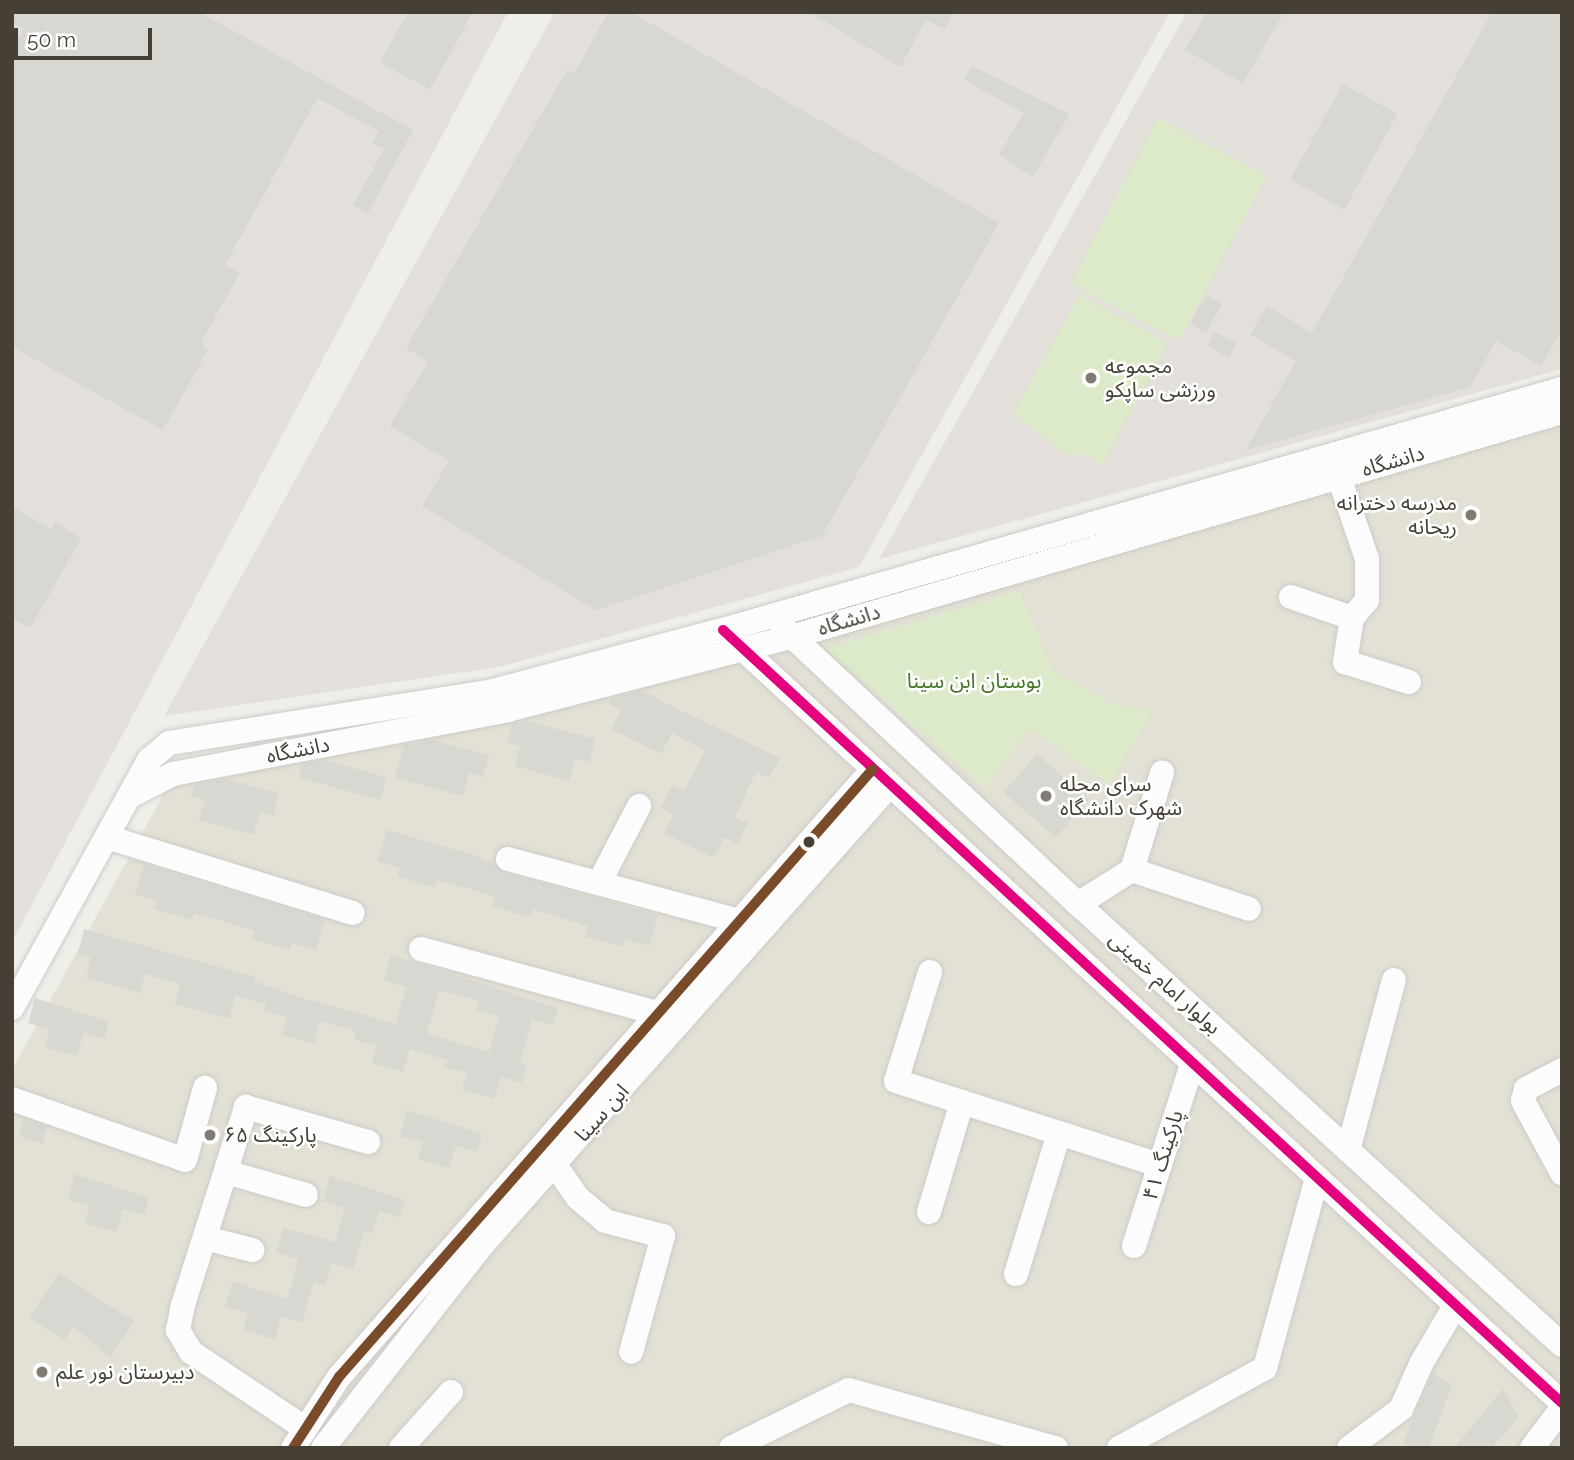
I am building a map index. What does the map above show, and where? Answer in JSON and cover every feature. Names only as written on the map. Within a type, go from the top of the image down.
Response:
[{"type":"street","name":"دانشگاه","points":[[130,796],[173,774],[508,710],[732,639],[773,616],[1562,389]]},
{"type":"street","name":"دانشگاه","points":[[130,796],[155,750],[169,743],[493,691],[732,639],[791,637],[1562,412]]},
{"type":"street","points":[[1339,477],[1367,559],[1367,600],[1352,618],[1345,662],[1409,682]]},
{"type":"street","points":[[1291,597],[1352,618]]},
{"type":"street","name":"بولوار امام خمینی","points":[[773,616],[791,637],[1078,904],[1562,1345]]},
{"type":"street","name":"بولوار امام خمینی","points":[[732,639],[811,707],[881,778],[1562,1403]]},
{"type":"street","points":[[1078,904],[1132,870],[1162,773]]},
{"type":"street","name":"ابن سینا","points":[[298,1437],[339,1377],[740,921],[881,778]]},
{"type":"street","name":"ابن سینا","points":[[323,1448],[396,1350],[555,1166],[881,778]]},
{"type":"street","points":[[12,1008],[130,796]]},
{"type":"street","points":[[599,883],[639,806]]},
{"type":"street","points":[[107,837],[353,913]]},
{"type":"street","points":[[508,859],[740,921]]},
{"type":"street","points":[[1132,870],[1249,909]]},
{"type":"street","points":[[421,949],[660,1014]]},
{"type":"street","points":[[930,972],[896,1081],[1160,1165]]},
{"type":"street","points":[[1348,1150],[1394,980]]},
{"type":"street","name":"پارکینگ ۴۱","points":[[1134,1246],[1192,1064]]},
{"type":"street","points":[[1562,1070],[1526,1089],[1523,1101],[1562,1173]]},
{"type":"street","points":[[12,1099],[185,1160],[205,1088]]},
{"type":"street","points":[[929,1212],[962,1102]]},
{"type":"street","points":[[298,1437],[191,1352],[178,1330],[246,1107],[368,1142]]},
{"type":"street","points":[[1016,1274],[1059,1133]]},
{"type":"street","points":[[555,1166],[578,1198],[605,1221],[663,1236],[631,1352]]},
{"type":"street","points":[[226,1172],[306,1195]]},
{"type":"street","points":[[1119,1448],[1265,1368],[1317,1178]]},
{"type":"street","points":[[205,1238],[252,1250]]},
{"type":"street","points":[[1349,1448],[1401,1409],[1422,1362],[1455,1306]]},
{"type":"street","points":[[731,1448],[849,1390],[1056,1448]]},
{"type":"street","points":[[401,1448],[451,1392]]},
{"type":"street","points":[[1532,1448],[1562,1408]]},
{"type":"shaded area","points":[[12,12],[508,12],[12,942]]},
{"type":"shaded area","points":[[555,12],[1170,12],[859,567],[499,667],[164,716]]},
{"type":"shaded area","points":[[1187,12],[1562,12],[1562,369],[879,559]]},
{"type":"shaded area","points":[[1562,379],[1562,1448],[12,1448],[12,1070],[168,786]]},
{"type":"green space","points":[[1158,118],[1267,176],[1179,341],[1070,283]]},
{"type":"green space","name":"مجموعه ورزشی ساپکو","points":[[1080,295],[1168,343],[1102,465],[1088,455],[1064,454],[1013,413]]},
{"type":"green space","name":"بوستان ابن سینا","points":[[1020,591],[1053,670],[1112,704],[1153,710],[1109,785],[1030,729],[985,788],[825,649]]},
{"type":"building","points":[[12,12],[199,12],[413,130],[368,213],[353,205],[384,149],[372,143],[379,131],[317,98],[225,265],[240,273],[201,342],[208,350],[163,430],[12,347],[12,50],[24,29],[12,23]]},
{"type":"building","points":[[408,12],[473,12],[430,90],[380,62]]},
{"type":"building","points":[[608,12],[631,12],[999,223],[822,536],[596,610],[422,506],[449,461],[390,426],[428,362],[406,348],[567,70],[574,74]]},
{"type":"building","points":[[809,12],[953,12],[945,29],[926,20],[900,67]]},
{"type":"building","points":[[1207,12],[1284,12],[1243,83],[1185,50]]},
{"type":"building","points":[[1492,12],[1562,12],[1562,329],[1541,366],[1496,341],[1470,387],[1246,450],[1296,361],[1250,335],[1267,306],[1312,333]]},
{"type":"building","points":[[972,66],[1069,114],[1033,177],[999,154],[1024,113],[964,80]]},
{"type":"building","points":[[1343,84],[1397,114],[1344,209],[1290,179]]},
{"type":"building","points":[[1206,295],[1222,304],[1206,333],[1190,324]]},
{"type":"building","points":[[1215,332],[1236,343],[1229,357],[1207,346]]},
{"type":"building","points":[[12,507],[51,529],[55,522],[81,539],[30,628],[12,618]]},
{"type":"building","points":[[641,691],[780,758],[769,779],[756,772],[735,817],[748,823],[737,844],[724,837],[714,858],[664,833],[673,815],[661,808],[672,785],[684,791],[705,750],[672,733],[661,754],[611,729],[621,710],[608,704],[611,699]]},
{"type":"building","points":[[526,721],[595,739],[589,762],[575,758],[569,781],[515,766],[520,746],[507,743],[512,724]]},
{"type":"building","points":[[433,740],[489,755],[483,777],[469,773],[463,796],[395,778],[404,745]]},
{"type":"building","name":"سرای محله شهرک دانشگاه","points":[[1037,754],[1089,799],[1056,838],[1004,792]]},
{"type":"building","points":[[324,760],[386,777],[381,800],[299,778],[303,764]]},
{"type":"building","points":[[226,779],[279,793],[274,816],[260,812],[253,835],[199,820],[205,800],[191,796],[194,785]]},
{"type":"building","points":[[387,830],[470,854],[494,863],[504,873],[658,915],[649,946],[624,939],[622,947],[585,936],[588,927],[566,919],[532,909],[530,917],[492,906],[495,897],[473,890],[437,880],[434,888],[397,876],[400,868],[377,861]]},
{"type":"building","points":[[144,864],[325,920],[316,950],[292,943],[290,950],[252,939],[255,931],[194,913],[192,920],[154,909],[157,901],[135,894]]},
{"type":"building","points":[[84,929],[255,977],[254,981],[296,996],[396,1024],[406,987],[384,980],[391,955],[558,1008],[553,1025],[532,1019],[520,1063],[527,1065],[522,1083],[501,1077],[494,1099],[462,1090],[467,1073],[445,1067],[447,1060],[410,1049],[403,1072],[372,1063],[377,1046],[354,1040],[356,1031],[320,1021],[314,1044],[282,1035],[287,1017],[264,1011],[266,1004],[235,996],[229,1019],[175,1004],[180,984],[145,974],[140,993],[86,978],[91,958],[78,954]],"holes":[[[439,990],[479,1001],[476,1010],[499,1016],[489,1052],[427,1034]]]},
{"type":"building","points":[[35,998],[109,1022],[104,1039],[84,1033],[77,1056],[45,1047],[50,1030],[28,1023]]},
{"type":"building","points":[[407,1110],[482,1134],[477,1151],[456,1146],[449,1168],[418,1159],[423,1142],[400,1136]]},
{"type":"building","points":[[24,1119],[48,1127],[42,1144],[18,1136]]},
{"type":"building","points":[[75,1174],[149,1198],[144,1215],[123,1209],[117,1232],[85,1223],[90,1206],[68,1200]]},
{"type":"building","points":[[330,1176],[405,1200],[400,1217],[379,1211],[372,1234],[364,1231],[353,1269],[332,1263],[325,1285],[314,1282],[302,1322],[281,1317],[275,1339],[243,1330],[248,1313],[225,1307],[233,1281],[287,1299],[299,1259],[276,1253],[283,1228],[335,1242],[345,1208],[323,1201]]},
{"type":"building","points":[[59,1273],[134,1321],[110,1358],[74,1326],[64,1340],[29,1318]]},
{"type":"building","points":[[1433,1374],[1452,1384],[1429,1448],[1410,1448],[1403,1442]]},
{"type":"building","points":[[1503,1389],[1519,1418],[1491,1448],[1454,1448]]},
{"type":"transit line","points":[[723,630],[1562,1403]]},
{"type":"transit line","points":[[293,1448],[339,1377],[873,769]]},
{"type":"place","name":"مجموعه ورزشی ساپکو","points":[[1091,378]]},
{"type":"place","name":"مدرسه دخترانه ریحانه","points":[[1471,515]]},
{"type":"place","name":"سرای محله شهرک دانشگاه","points":[[1046,796]]},
{"type":"place","name":"پارکینگ ۶۵","points":[[210,1135]]},
{"type":"place","name":"دبیرستان نور علم","points":[[42,1372]]}]
